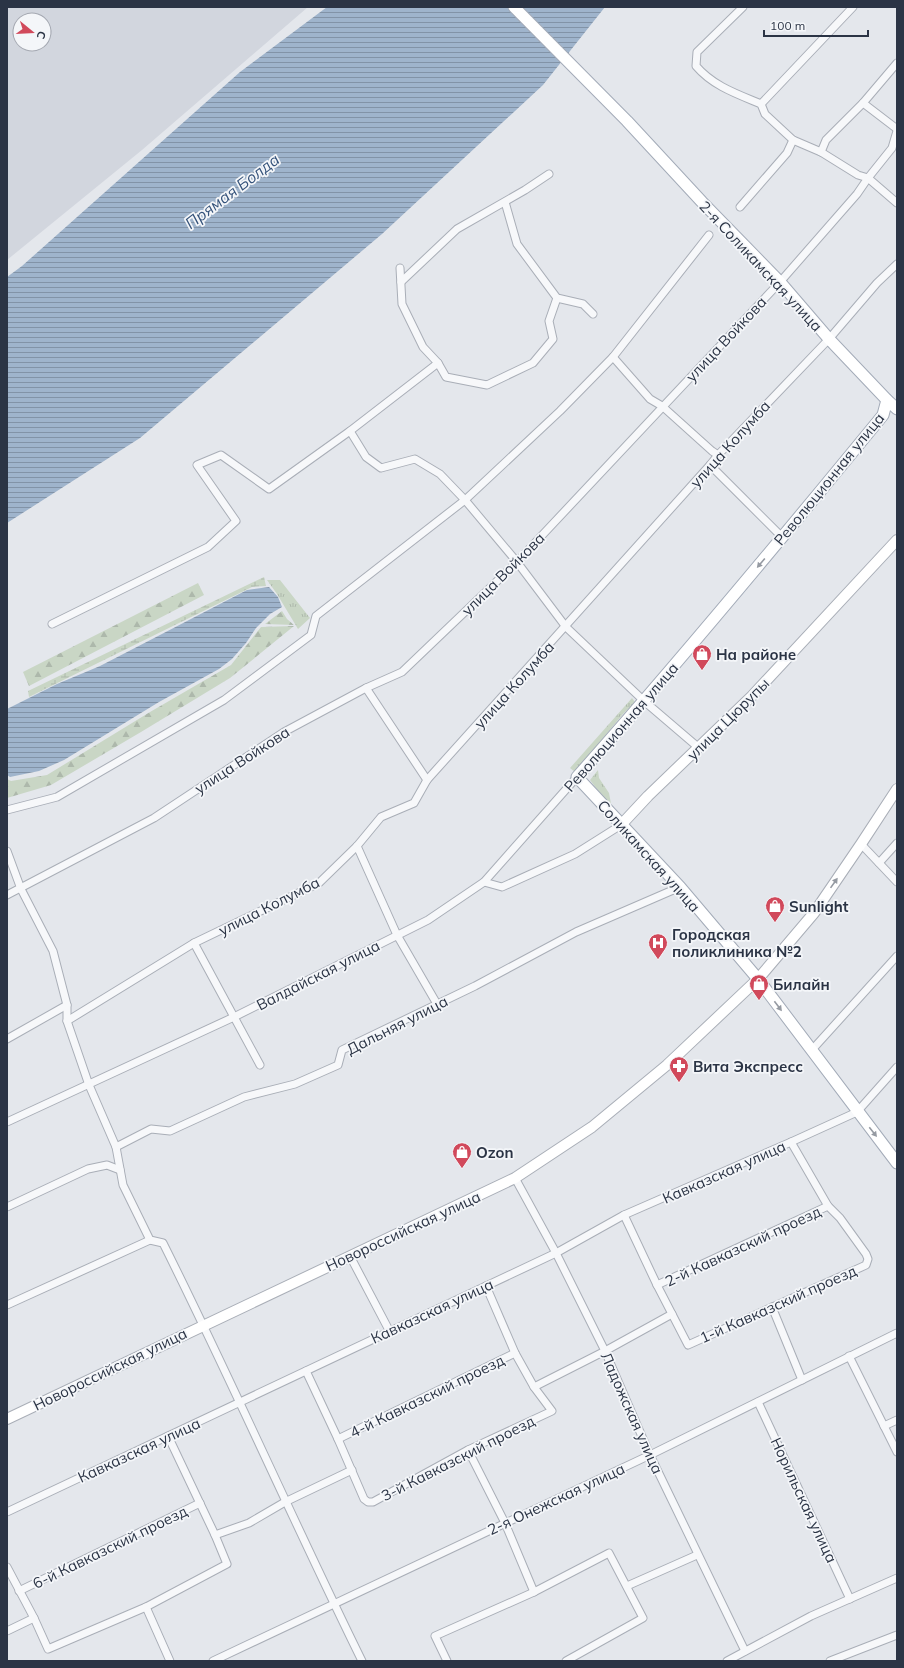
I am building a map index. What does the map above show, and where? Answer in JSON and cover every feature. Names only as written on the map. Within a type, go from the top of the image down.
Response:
[{"type":"main road","name":"2-я Соликамская улица","points":[[514,7],[627,121],[702,202],[780,282],[829,339],[897,409]]},
{"type":"main road","name":"Революционная улица","points":[[577,776],[644,701],[883,415],[887,400]]},
{"type":"main road","name":"Соликамская улица","points":[[577,776],[621,825],[680,886],[758,979],[897,1163]]},
{"type":"street","points":[[743,7],[697,52],[696,66],[704,76],[726,90],[760,104],[765,114],[794,140],[820,152],[858,175],[868,178],[897,203]]},
{"type":"street","points":[[760,104],[853,7]]},
{"type":"street","points":[[820,152],[826,140],[863,103],[897,63]]},
{"type":"street","points":[[863,103],[897,130]]},
{"type":"street","name":"улица Войкова","points":[[7,895],[154,818],[284,732],[366,688],[402,672],[517,562],[780,282],[895,148],[897,130]]},
{"type":"street","points":[[740,207],[787,153],[794,140]]},
{"type":"street","points":[[401,282],[457,230],[549,174]]},
{"type":"street","points":[[504,202],[517,244],[557,298],[583,304],[593,314]]},
{"type":"street","points":[[7,810],[57,797],[224,700],[311,635],[316,616],[464,500],[560,411],[613,357],[709,235]]},
{"type":"street","name":"улица Колумба","points":[[67,1021],[194,943],[319,883],[357,846],[381,817],[414,803],[427,780],[566,628],[718,455],[829,339],[877,283],[897,264]]},
{"type":"street","points":[[400,268],[402,304],[423,347],[438,363],[446,377],[487,385],[534,363],[553,339],[549,321],[557,298]]},
{"type":"street","points":[[613,357],[650,399],[662,406],[718,455]]},
{"type":"street","points":[[52,624],[208,547],[236,521],[197,465],[221,455],[269,489],[350,431],[438,363]]},
{"type":"street","points":[[350,431],[366,458],[381,468],[415,459],[440,474],[517,562],[566,628],[644,701],[699,748]]},
{"type":"street","points":[[710,465],[782,537]]},
{"type":"street","name":"улица Цюрупы","points":[[621,825],[648,796],[752,696],[897,540]]},
{"type":"street","points":[[366,688],[427,780]]},
{"type":"street","name":"Революционная улица","points":[[484,882],[577,776]]},
{"type":"street","name":"Новороссийская улица","points":[[7,1419],[515,1178],[592,1126],[667,1065],[758,979],[814,913],[897,789]]},
{"type":"street","points":[[484,882],[502,886],[574,854],[621,825]]},
{"type":"street","points":[[879,863],[897,843]]},
{"type":"street","points":[[861,844],[897,882]]},
{"type":"street","points":[[357,846],[397,935],[436,1004]]},
{"type":"street","points":[[7,851],[21,889],[53,951],[67,1005],[67,1021],[89,1085],[116,1147],[123,1185],[150,1240]]},
{"type":"street","name":"Валдайская улица","points":[[7,1122],[234,1017],[428,920],[484,882]]},
{"type":"street","name":"Дальняя улица","points":[[116,1147],[151,1129],[170,1131],[244,1098],[295,1084],[338,1065],[342,1050],[475,986],[576,932],[680,886]]},
{"type":"street","points":[[194,943],[260,1065]]},
{"type":"street","points":[[811,1051],[897,956]]},
{"type":"street","points":[[7,1039],[67,1005]]},
{"type":"street","points":[[857,1112],[897,1067]]},
{"type":"street","name":"Кавказская улица","points":[[7,1512],[556,1253],[624,1215],[857,1112]]},
{"type":"street","name":"1-й Кавказский проезд","points":[[624,1215],[657,1285],[688,1344],[866,1265],[868,1259],[866,1254],[840,1218],[828,1206],[791,1142]]},
{"type":"street","points":[[7,1207],[88,1169],[107,1165],[120,1170]]},
{"type":"street","name":"Ладожская улица","points":[[515,1178],[556,1253],[605,1351],[650,1455],[697,1555],[745,1651]]},
{"type":"street","name":"2-й Кавказский проезд","points":[[657,1285],[828,1206]]},
{"type":"street","points":[[7,1305],[150,1240],[163,1244],[204,1325],[285,1502],[362,1661]]},
{"type":"street","points":[[350,1256],[390,1332]]},
{"type":"street","name":"3-й Кавказский проезд","points":[[306,1371],[352,1470],[364,1500],[373,1502],[468,1450],[552,1411],[534,1387],[515,1353],[486,1286]]},
{"type":"street","points":[[772,1307],[802,1380]]},
{"type":"street","points":[[534,1387],[605,1351],[672,1314]]},
{"type":"street","name":"2-я Онежская улица","points":[[213,1661],[650,1455],[897,1333]]},
{"type":"street","name":"4-й Кавказский проезд","points":[[338,1439],[515,1353]]},
{"type":"street","points":[[849,1356],[897,1452]]},
{"type":"street","name":"Норильская улица","points":[[758,1402],[850,1599]]},
{"type":"street","points":[[884,1426],[897,1420]]},
{"type":"street","points":[[7,1567],[34,1618],[48,1649],[146,1607],[227,1564],[215,1535],[168,1436]]},
{"type":"street","points":[[468,1450],[505,1523],[534,1592]]},
{"type":"street","points":[[215,1535],[249,1523],[285,1502],[352,1470]]},
{"type":"street","name":"6-й Кавказский проезд","points":[[19,1591],[200,1503]]},
{"type":"street","points":[[447,1661],[435,1636],[534,1592],[610,1553],[643,1618],[566,1661]]},
{"type":"street","points":[[627,1586],[697,1555]]},
{"type":"street","points":[[727,1661],[811,1616],[897,1578]]},
{"type":"street","points":[[146,1607],[170,1661]]},
{"type":"street","points":[[7,1632],[34,1618]]},
{"type":"street","points":[[830,1661],[897,1635]]},
{"type":"shaded area","points":[[7,7],[308,7],[142,150],[7,260]]},
{"type":"green space","points":[[264,577],[266,586],[252,587],[29,697],[28,691]]},
{"type":"green space","points":[[267,580],[280,580],[310,618],[298,629],[277,594]]},
{"type":"green space","points":[[198,583],[204,595],[29,686],[23,672]]},
{"type":"green space","points":[[282,611],[287,619],[294,625],[265,624]]},
{"type":"green space","points":[[294,626],[230,678],[141,732],[51,785],[7,798],[7,779],[11,781],[47,775],[150,712],[231,665],[261,627]]},
{"type":"green space","points":[[632,698],[635,702],[623,714],[575,772],[570,768]]},
{"type":"green space","points":[[598,770],[599,778],[609,793],[612,809],[590,780]]},
{"type":"water","name":"Прямая Болда","points":[[327,7],[605,7],[543,85],[382,234],[140,438],[7,523],[7,277],[22,266],[240,72]]},
{"type":"water","points":[[269,587],[278,597],[282,607],[270,614],[256,628],[246,643],[232,659],[219,669],[159,702],[64,760],[39,771],[10,777],[7,775],[7,709],[57,684],[100,666],[247,590]]},
{"type":"place","name":"На районе","points":[[702,671]]},
{"type":"place","name":"Sunlight","points":[[775,923]]},
{"type":"place","name":"Городская поликлиника №2","points":[[658,960]]},
{"type":"place","name":"Билайн","points":[[759,1001]]},
{"type":"place","name":"Вита Экспресс","points":[[679,1083]]},
{"type":"place","name":"Ozon","points":[[462,1169]]}]
